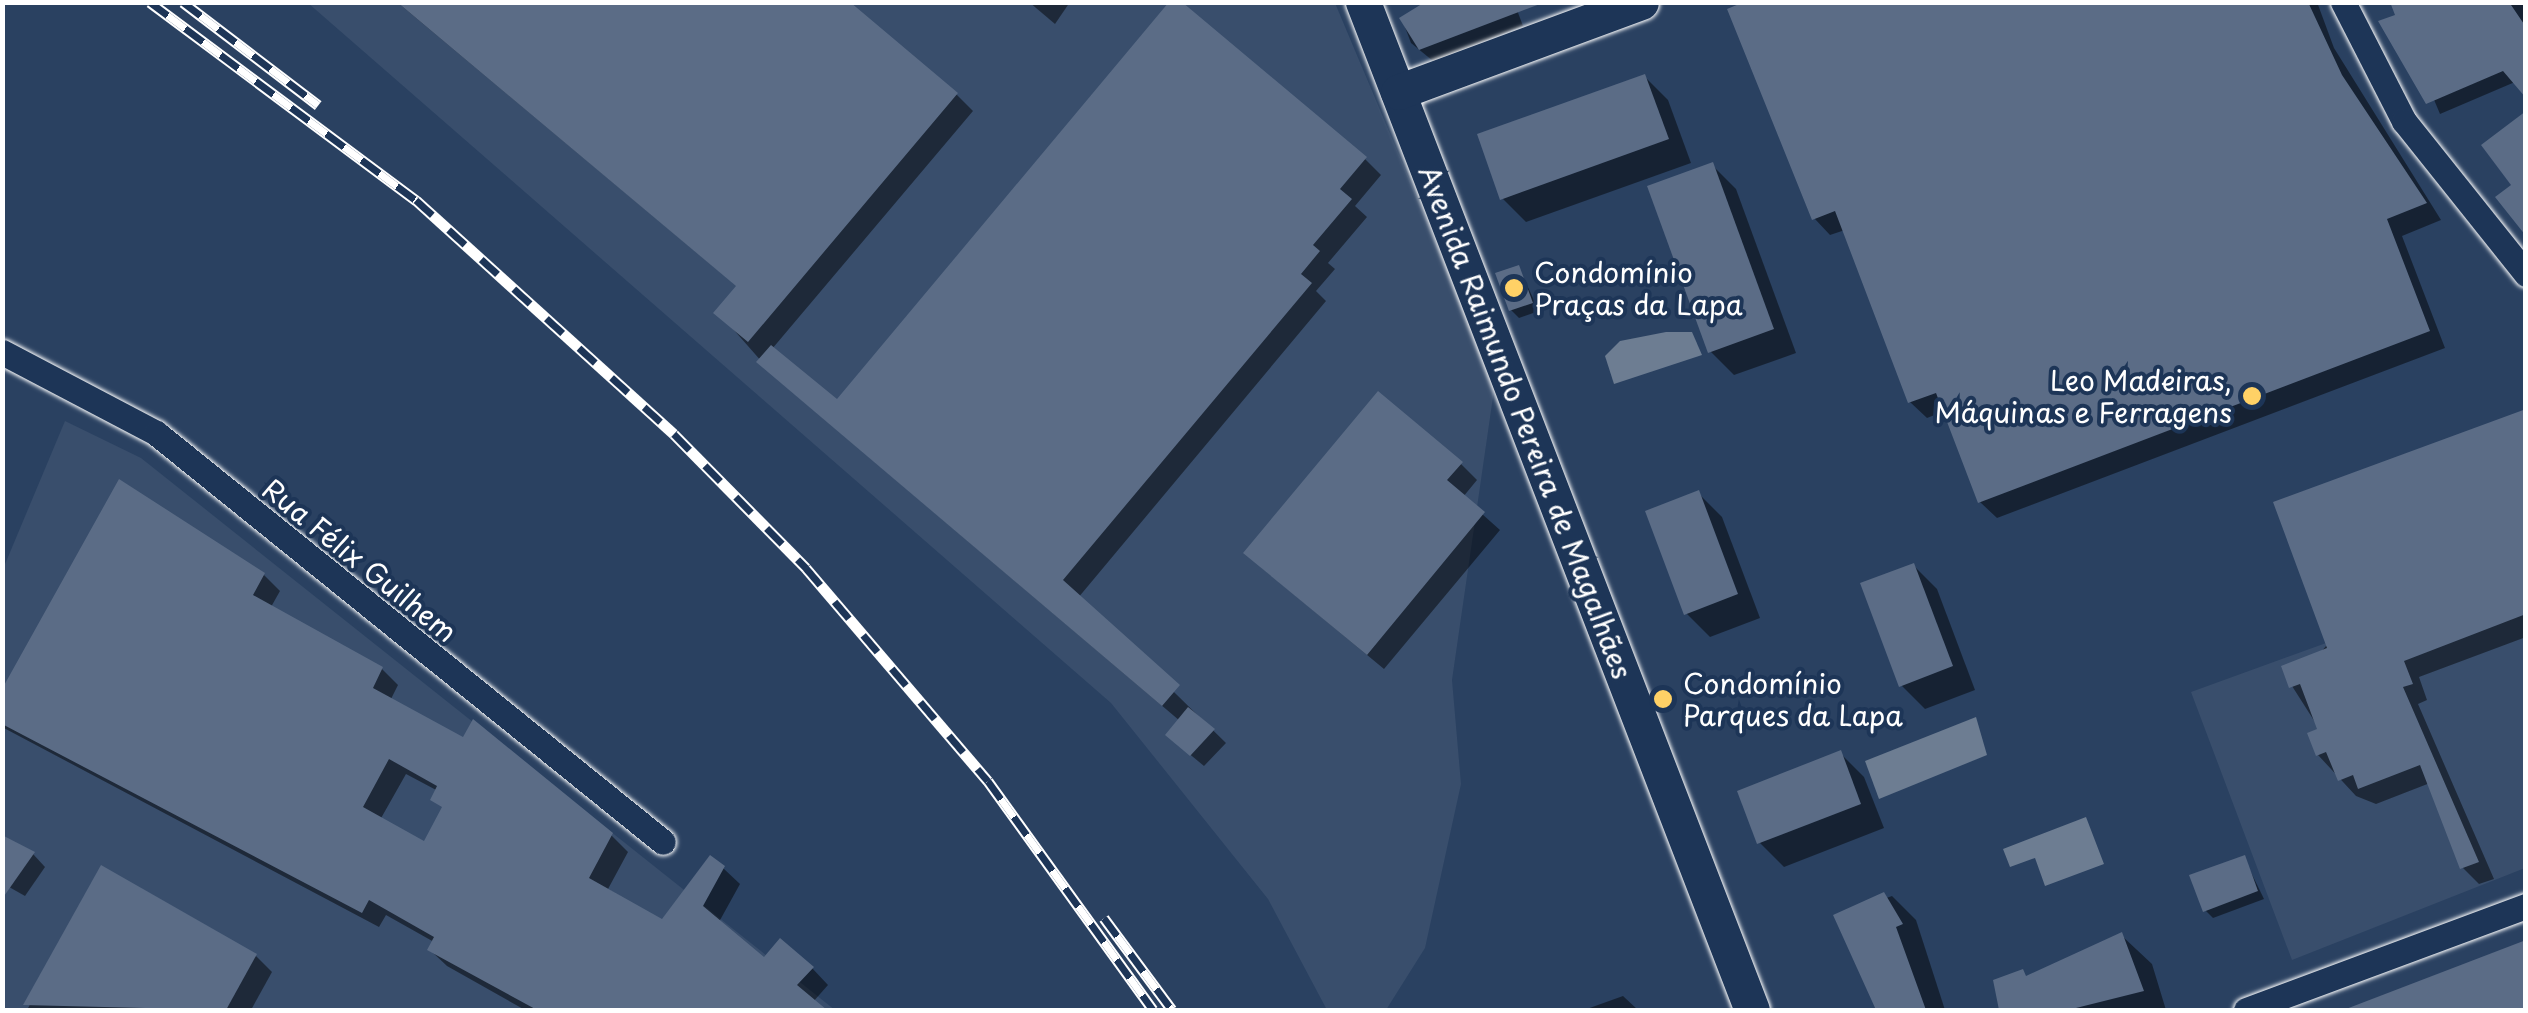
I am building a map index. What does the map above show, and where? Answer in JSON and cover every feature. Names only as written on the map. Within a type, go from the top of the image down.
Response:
[{"type":"street","name":"Avenida Raimundo Pereira de Magalhães","points":[[1363,2],[1752,1010]]},
{"type":"street","points":[[1398,92],[1641,2]]},
{"type":"street","points":[[2343,2],[2404,121],[2526,274]]},
{"type":"street","name":"Rua Félix Guilhem","points":[[2,352],[156,432],[662,842]]},
{"type":"street","points":[[2246,1010],[2526,906]]},
{"type":"shaded area","points":[[308,3],[1335,3],[1495,383],[1452,680],[1461,784],[1425,948],[1386,1010],[1327,1010],[1268,899],[1111,703]]},
{"type":"shaded area","points":[[1666,332],[1692,332],[1702,355],[1614,384],[1605,356],[1620,341]]},
{"type":"shaded area","points":[[65,421],[141,458],[835,1010],[3,1010],[3,569]]},
{"type":"shaded area","points":[[2525,527],[2525,868],[2292,960],[2191,692],[2387,621]]},
{"type":"shaded area","points":[[1976,717],[1987,755],[1879,799],[1865,761]]},
{"type":"shaded area","points":[[2086,817],[2104,864],[2045,886],[2035,858],[2010,867],[2003,849]]},
{"type":"building","points":[[397,2],[850,2],[958,93],[748,342],[713,313],[736,286]]},
{"type":"building","points":[[1169,2],[1182,2],[1367,157],[1340,189],[1352,199],[1313,245],[1320,251],[1301,274],[1312,283],[1063,580],[1180,685],[1162,706],[756,362],[771,345],[837,399]]},
{"type":"building","points":[[1425,2],[1540,4],[1419,50],[1399,18]]},
{"type":"building","points":[[1744,2],[2308,2],[2342,75],[2427,203],[2387,219],[2430,331],[1978,503],[1936,393],[1908,403],[1835,211],[1812,220],[1727,9]]},
{"type":"building","points":[[2390,2],[2509,2],[2526,27],[2526,98],[2503,71],[2426,104],[2378,21],[2395,15]]},
{"type":"building","points":[[1645,74],[1669,139],[1500,200],[1477,134]]},
{"type":"building","points":[[2526,111],[2526,236],[2495,197],[2511,185],[2481,145]]},
{"type":"building","points":[[1713,162],[1774,329],[1708,353],[1647,186]]},
{"type":"building","name":"Condomínio Praças da Lapa","points":[[1519,265],[1533,303],[1509,311],[1495,273]]},
{"type":"building","points":[[1378,391],[1463,462],[1447,480],[1485,512],[1367,655],[1243,553]]},
{"type":"building","points":[[2526,409],[2526,614],[2404,661],[2413,684],[2403,687],[2479,862],[2460,869],[2420,765],[2358,789],[2353,775],[2338,781],[2326,752],[2316,756],[2307,733],[2317,729],[2300,684],[2289,688],[2281,666],[2327,648],[2273,502]]},
{"type":"building","points":[[119,479],[265,573],[253,595],[383,667],[373,688],[463,737],[473,719],[613,833],[589,878],[662,919],[710,855],[725,866],[703,906],[764,957],[780,938],[814,967],[797,985],[827,1010],[537,1010],[427,950],[434,937],[369,900],[362,913],[2,724],[2,689]],"holes":[[[389,759],[437,786],[430,800],[442,807],[424,841],[363,807]]]},
{"type":"building","points":[[1699,490],[1738,594],[1684,615],[1645,511]]},
{"type":"building","points":[[1914,563],[1953,666],[1899,687],[1860,583]]},
{"type":"building","points":[[1188,707],[1215,729],[1190,756],[1165,735]]},
{"type":"building","points":[[1841,750],[1861,804],[1757,844],[1737,791]]},
{"type":"building","points":[[2,835],[35,852],[2,899]]},
{"type":"building","points":[[2245,855],[2258,891],[2203,912],[2189,875]]},
{"type":"building","points":[[101,865],[257,954],[226,1010],[23,1005]]},
{"type":"building","points":[[1884,892],[1903,924],[1896,927],[1926,1010],[1876,1010],[1833,915]]},
{"type":"building","points":[[2122,932],[2144,991],[2068,1010],[1999,1010],[1993,980],[2023,969],[2026,976]]},
{"type":"building","points":[[2526,940],[2526,1010],[2346,1009]]},
{"type":"railway","points":[[150,2],[416,200],[674,434],[806,568],[988,781],[1153,1010]]},
{"type":"railway","points":[[183,2],[318,105]]},
{"type":"railway","points":[[1104,918],[1172,1010]]},
{"type":"place","name":"Condomínio Praças da Lapa","points":[[1514,288]]},
{"type":"place","name":"Leo Madeiras, Máquinas e Ferragens","points":[[2252,396]]},
{"type":"place","name":"Condomínio Parques da Lapa","points":[[1663,699]]}]
